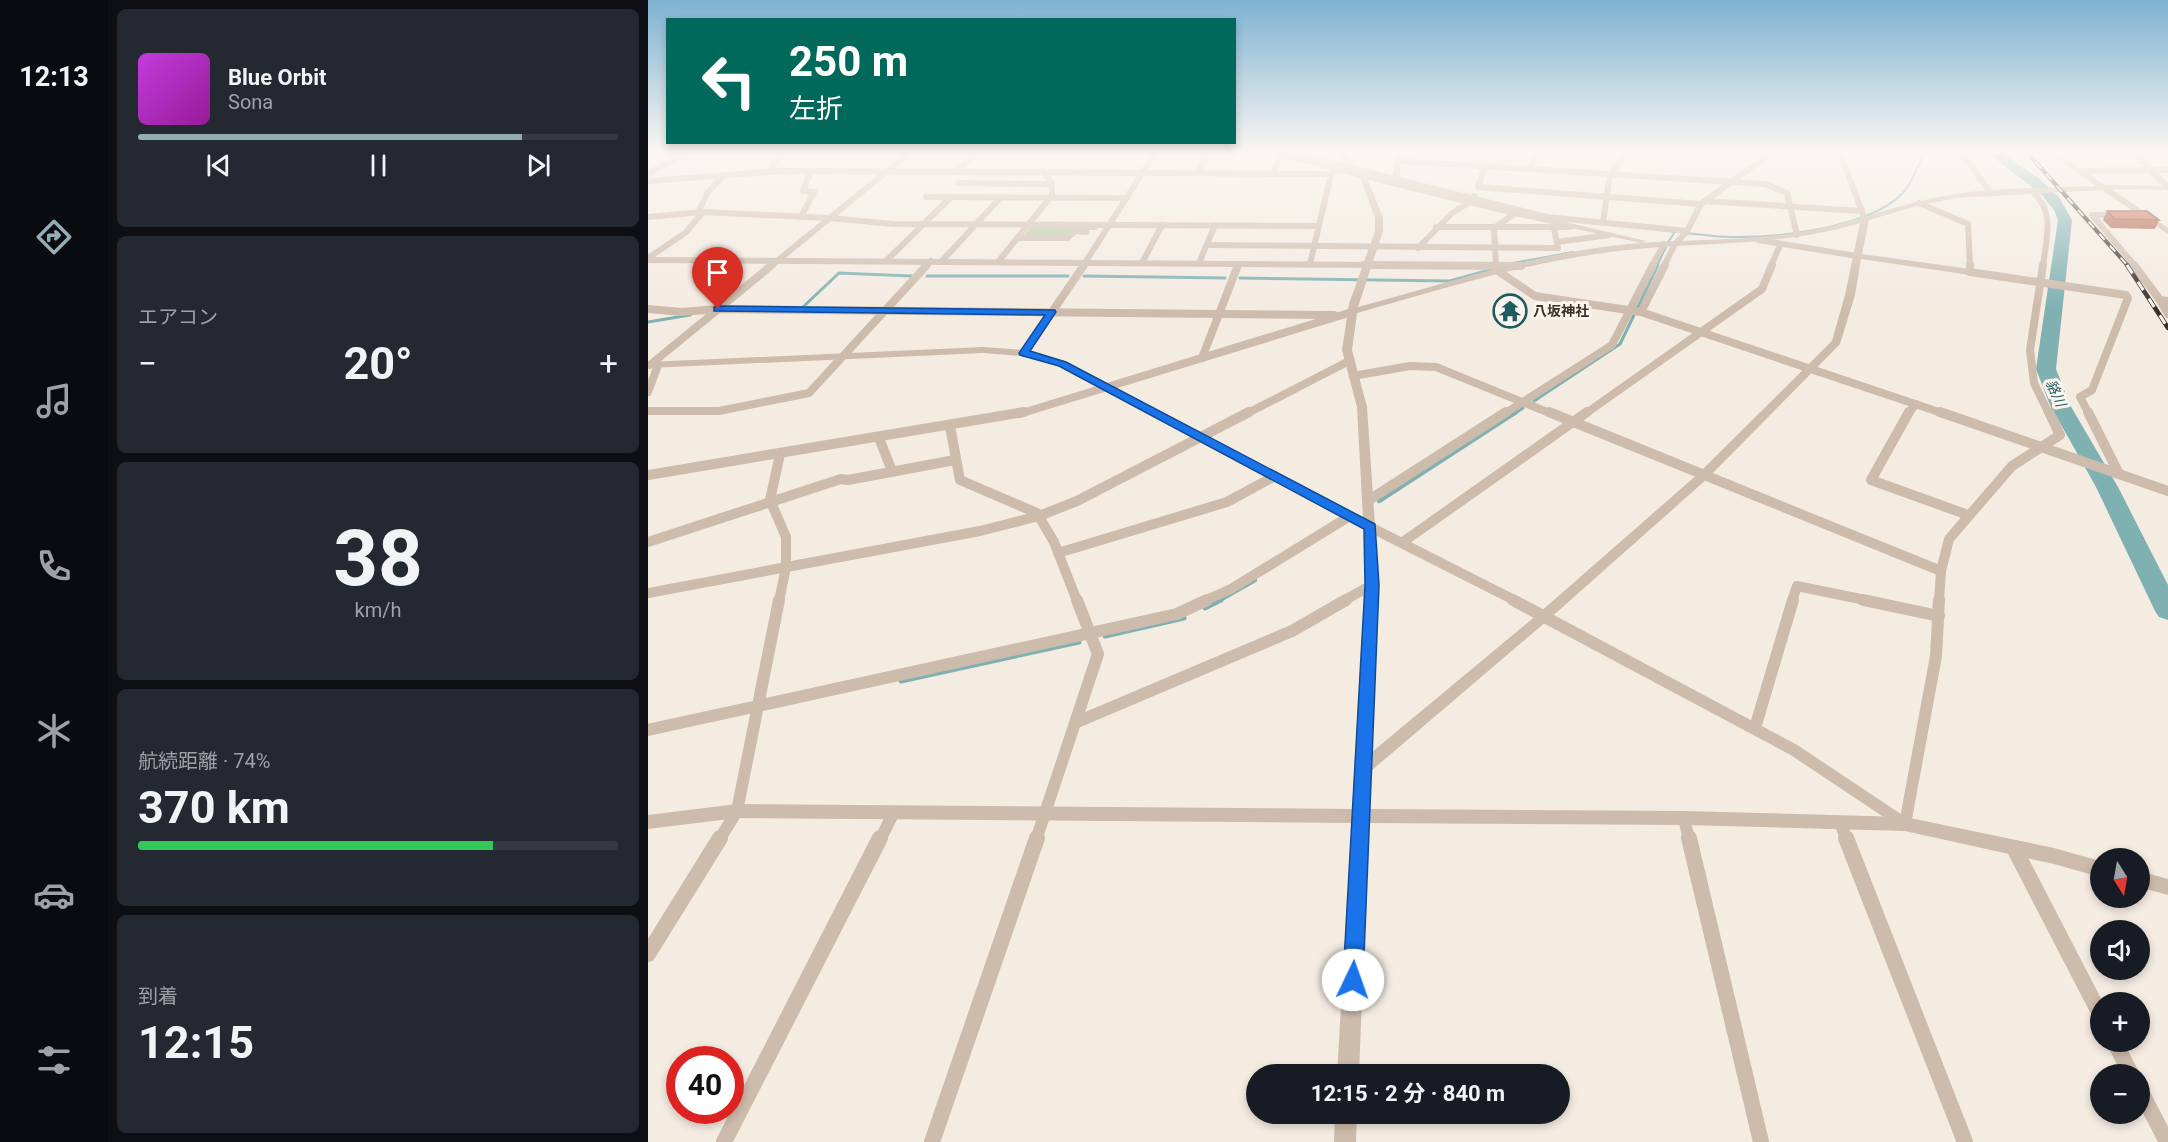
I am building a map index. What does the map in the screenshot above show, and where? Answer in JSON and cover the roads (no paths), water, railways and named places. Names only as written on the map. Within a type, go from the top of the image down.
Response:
[{"type":"street","points":[[648,259],[685,233],[701,212],[704,203]]},
{"type":"street","points":[[801,217],[808,203]]},
{"type":"street","points":[[648,392],[652,365],[848,203]]},
{"type":"street","points":[[886,261],[943,203]]},
{"type":"street","points":[[942,261],[995,203]]},
{"type":"street","points":[[998,262],[1045,203]]},
{"type":"street","points":[[1024,353],[1123,203]]},
{"type":"street","points":[[1310,264],[1325,203]]},
{"type":"street","points":[[1348,1064],[1365,767],[1372,585],[1362,407],[1347,350],[1346,314],[1363,279],[1379,231],[1379,218],[1373,203]]},
{"type":"street","points":[[1418,248],[1436,227],[1467,203]]},
{"type":"street","points":[[1482,203],[1514,214],[1570,227],[1662,244]]},
{"type":"street","points":[[1487,203],[1547,217],[1686,232]]},
{"type":"street","points":[[1603,223],[1605,203]]},
{"type":"street","points":[[1368,501],[1612,345],[1636,312],[1675,244],[1686,232],[1702,203]]},
{"type":"street","points":[[1726,203],[1863,215]]},
{"type":"street","points":[[1789,203],[1797,232]]},
{"type":"street","points":[[1365,767],[1543,617],[1703,476],[1840,337],[1863,215],[1859,203]]},
{"type":"street","points":[[648,259],[1310,264],[1497,268],[1523,266],[1589,252],[1662,244],[1758,240],[1797,232],[1828,230],[1863,215],[1918,203]]},
{"type":"street","points":[[1920,203],[1968,224],[1970,272]]},
{"type":"street","points":[[1905,824],[1936,656],[1941,571],[1949,539],[2012,466],[2060,435],[2034,383],[2030,350],[2045,282],[2048,214],[2043,203]]},
{"type":"street","points":[[2128,203],[2168,232]]},
{"type":"street","points":[[648,217],[701,212],[830,218],[879,223],[1319,226]]},
{"type":"street","points":[[1494,228],[1514,214]]},
{"type":"street","points":[[2145,215],[2092,215],[2164,300],[2168,314]]},
{"type":"street","points":[[1142,263],[1162,225]]},
{"type":"street","points":[[1199,264],[1215,225]]},
{"type":"street","points":[[1259,245],[1266,226]]},
{"type":"street","points":[[1436,227],[1570,227]]},
{"type":"street","points":[[1494,228],[1497,268]]},
{"type":"street","points":[[1207,245],[1558,248],[1554,228]]},
{"type":"street","points":[[1017,238],[1068,238],[1075,231],[1105,232]]},
{"type":"street","points":[[1557,242],[1609,235]]},
{"type":"street","points":[[1758,240],[2122,293],[2128,298],[2092,390],[2080,397],[2120,474]]},
{"type":"street","points":[[1636,312],[1662,244]]},
{"type":"street","points":[[1403,542],[1762,289],[1780,245]]},
{"type":"street","points":[[648,411],[719,411],[806,395],[931,261]]},
{"type":"street","points":[[1202,358],[1238,264]]},
{"type":"street","points":[[648,475],[1020,414],[1497,268],[1523,266]]},
{"type":"street","points":[[1497,268],[1535,296],[1636,312],[1701,332],[2168,491]]},
{"type":"street","points":[[648,309],[682,312],[718,309],[1346,314]]},
{"type":"street","points":[[652,365],[982,350],[1024,353],[1062,364],[1755,728],[1794,750],[1905,824]]},
{"type":"street","points":[[648,593],[980,531],[1039,516],[1077,501],[1202,437],[1351,369],[1410,366],[1428,366],[1525,402],[1941,571]]},
{"type":"street","points":[[1916,404],[1906,417],[1871,480],[1968,515]]},
{"type":"street","points":[[932,1142],[1077,722],[1098,654],[1059,553],[1039,516],[960,480],[950,426]]},
{"type":"street","points":[[879,438],[892,471]]},
{"type":"street","points":[[648,954],[737,811],[786,567],[786,537],[770,500],[780,454]]},
{"type":"street","points":[[648,542],[841,478],[848,480],[955,460]]},
{"type":"street","points":[[1059,553],[1227,502],[1275,476]]},
{"type":"street","points":[[648,730],[1177,614],[1220,594],[1350,516]]},
{"type":"street","points":[[1077,722],[1292,631],[1372,585]]},
{"type":"street","points":[[1755,728],[1797,586],[1939,616]]},
{"type":"street","points":[[648,822],[737,811],[1361,814],[1684,818],[1905,824],[2090,866]]},
{"type":"street","points":[[724,1142],[894,812]]},
{"type":"street","points":[[1684,818],[1761,1142]]},
{"type":"street","points":[[1840,823],[1965,1142]]},
{"type":"street","points":[[2014,848],[2090,995]]},
{"type":"street","points":[[2150,882],[2168,887]]},
{"type":"street","points":[[2150,1110],[2167,1142]]},
{"type":"street","points":[[1345,1142],[1346,1124]]},
{"type":"waterway","points":[[1685,233],[1725,237],[1796,233],[1845,223],[1890,203]]},
{"type":"waterway","name":"貉川","points":[[2056,203],[2065,220],[2046,369],[2060,405],[2107,487],[2168,611]]},
{"type":"waterway","points":[[1668,242],[1675,232],[1672,232]]},
{"type":"waterway","points":[[1657,266],[1666,247]]},
{"type":"waterway","points":[[1513,263],[1573,252]]},
{"type":"waterway","points":[[1637,309],[1658,265]]},
{"type":"waterway","points":[[1240,278],[1450,281],[1493,269]]},
{"type":"waterway","points":[[804,306],[839,273],[912,276]]},
{"type":"waterway","points":[[927,276],[1068,276]]},
{"type":"waterway","points":[[1084,276],[1225,278]]},
{"type":"waterway","points":[[648,322],[690,315]]},
{"type":"waterway","points":[[1534,401],[1620,344],[1634,315]]},
{"type":"waterway","points":[[1514,414],[1523,408]]},
{"type":"waterway","points":[[1379,501],[1516,412]]},
{"type":"waterway","points":[[1218,601],[1255,580]]},
{"type":"waterway","points":[[1205,608],[1221,600]]},
{"type":"waterway","points":[[1105,636],[1184,618]]},
{"type":"waterway","points":[[901,681],[1079,642]]},
{"type":"railway","points":[[2072,203],[2128,266]]},
{"type":"railway","points":[[2127,265],[2168,328]]},
{"type":"place","name":"八坂神社","points":[[1510,311]]}]
